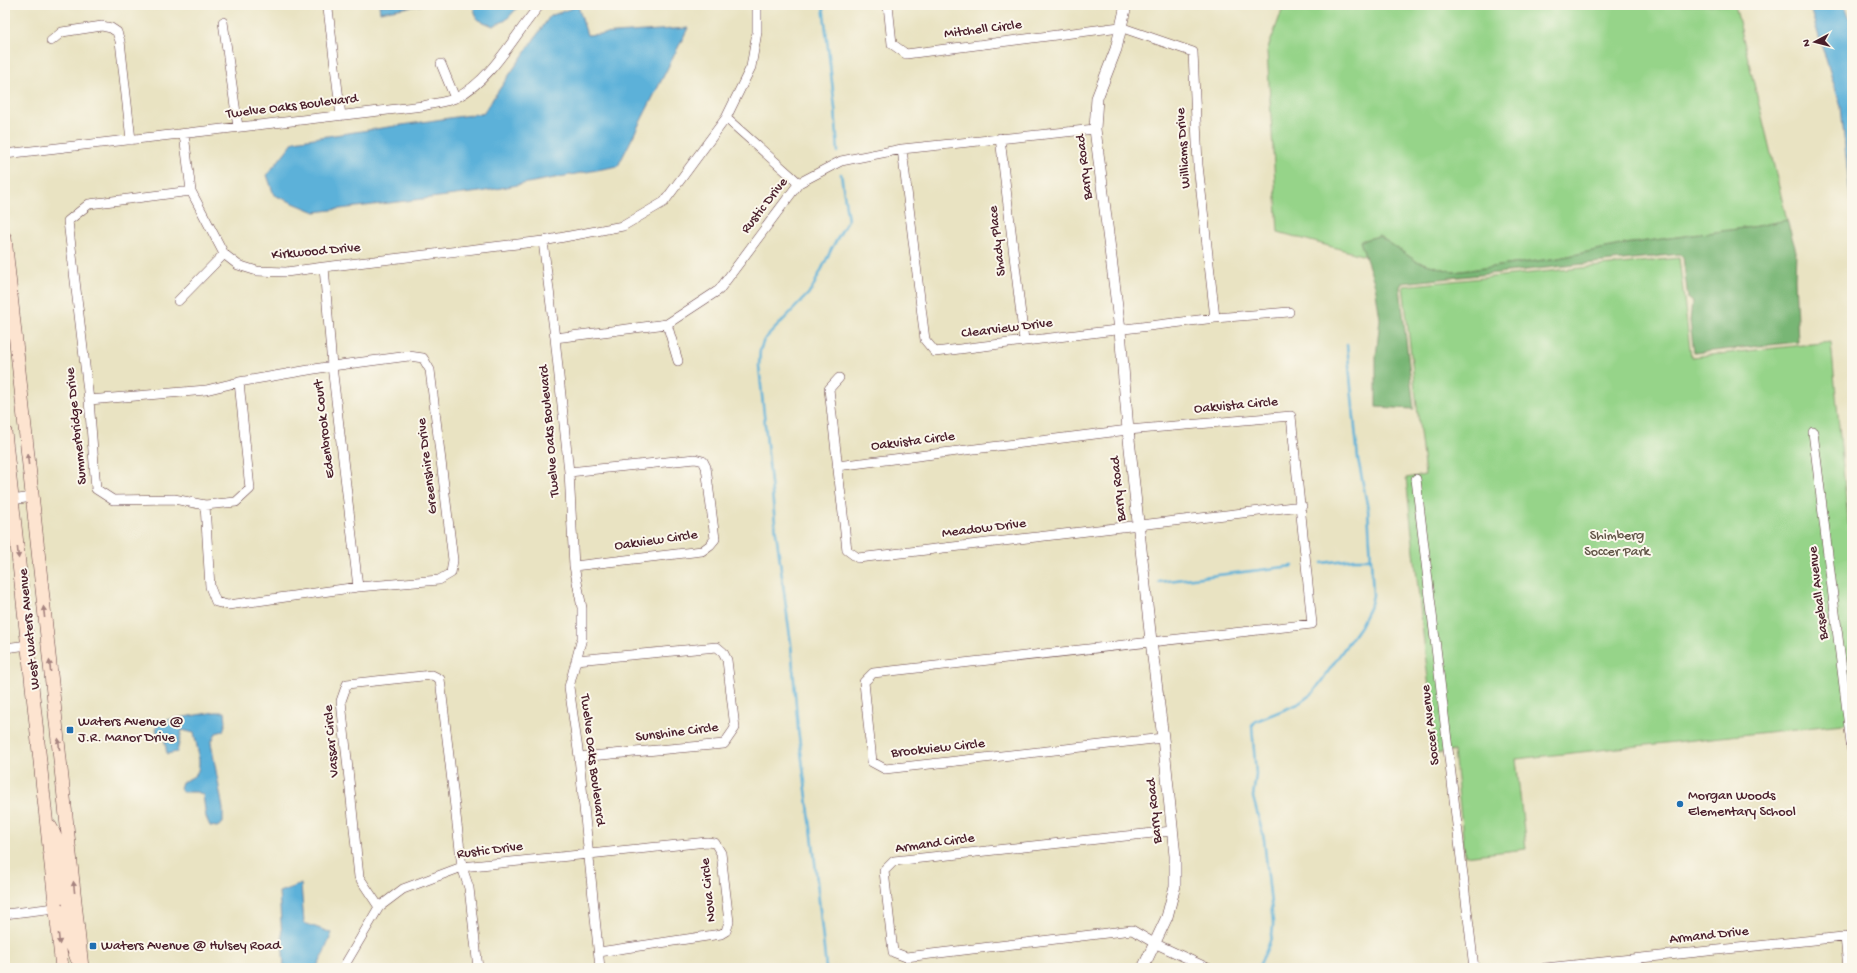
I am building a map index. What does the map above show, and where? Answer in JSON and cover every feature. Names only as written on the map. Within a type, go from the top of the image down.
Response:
[{"type":"main road","name":"West Waters Avenue","points":[[5,238],[9,315],[32,497],[82,968]]},
{"type":"main road","name":"West Waters Avenue","points":[[5,432],[9,501],[28,645],[62,968]]},
{"type":"main road","points":[[28,645],[48,643]]},
{"type":"main road","points":[[41,775],[62,774]]},
{"type":"main road","points":[[46,820],[55,834],[58,844],[64,895],[69,905],[77,913]]},
{"type":"main road","points":[[56,908],[64,914],[70,939],[82,968]]},
{"type":"street","name":"Twelve Oaks Boulevard","points":[[5,154],[423,106],[455,98],[470,88],[489,71],[540,5]]},
{"type":"street","points":[[543,240],[623,226],[664,202],[726,118],[752,67],[757,32],[757,5]]},
{"type":"street","name":"Mitchell Circle","points":[[888,5],[892,44],[906,54],[1120,26]]},
{"type":"street","name":"Barry Road","points":[[1126,5],[1116,49],[1097,98],[1096,129],[1120,330],[1128,430],[1138,525],[1163,738],[1172,830],[1175,886],[1167,916],[1143,968]]},
{"type":"street","points":[[328,9],[341,116]]},
{"type":"street","points":[[224,22],[238,127]]},
{"type":"street","points":[[51,41],[62,32],[102,26],[117,32],[120,41],[131,140]]},
{"type":"street","name":"Williams Drive","points":[[1120,26],[1193,52],[1198,165],[1215,318]]},
{"type":"street","points":[[441,64],[455,98]]},
{"type":"street","points":[[726,118],[799,183]]},
{"type":"street","name":"Rustic Drive","points":[[555,338],[667,324],[719,290],[799,183],[841,161],[902,149],[1096,129]]},
{"type":"street","name":"Kirkwood Drive","points":[[184,134],[191,191],[224,254],[238,265],[258,271],[286,272],[543,240]]},
{"type":"street","name":"Shady Place","points":[[1000,138],[1024,340]]},
{"type":"street","name":"Clearview Drive","points":[[902,149],[925,340],[935,352],[1215,318],[1289,312]]},
{"type":"street","name":"Summerbridge Drive","points":[[191,191],[89,204],[68,221],[89,400],[96,489],[114,500],[174,499],[205,504],[236,502],[250,490],[239,382]]},
{"type":"street","name":"Twelve Oaks Boulevard","points":[[543,240],[569,472],[574,566],[582,608],[582,638],[569,687],[580,757],[600,968]]},
{"type":"street","points":[[178,301],[224,254]]},
{"type":"street","name":"Edenbrook Court","points":[[324,267],[332,366],[358,587]]},
{"type":"street","points":[[667,324],[678,360]]},
{"type":"street","name":"Greenshire Drive","points":[[89,400],[206,390],[239,382],[332,366],[409,356],[423,358],[430,370],[453,560],[451,573],[439,580],[358,587],[228,605],[216,602],[210,587],[205,504]]},
{"type":"street","name":"Meadow Drive","points":[[839,378],[829,389],[837,466],[847,550],[858,558],[1302,506]]},
{"type":"street","name":"Oakvista Circle","points":[[837,466],[1128,430],[1291,416],[1302,506],[1312,624],[1151,641]]},
{"type":"street","name":"Baseball Avenue","points":[[1813,432],[1852,752]]},
{"type":"street","name":"Oakview Circle","points":[[569,472],[695,459],[703,461],[706,467],[715,539],[702,551],[574,566]]},
{"type":"street","name":"Soccer Avenue","points":[[1416,480],[1474,968]]},
{"type":"street","points":[[9,501],[32,497]]},
{"type":"street","name":"Brookview Circle","points":[[1151,641],[873,673],[864,682],[872,762],[885,768],[1163,738]]},
{"type":"street","points":[[5,648],[28,645]]},
{"type":"street","name":"Sunshine Circle","points":[[576,660],[717,647],[723,652],[727,660],[735,728],[724,744],[580,757]]},
{"type":"street","name":"Vassar Circle","points":[[379,907],[359,877],[341,701],[347,684],[432,675],[440,679],[462,867]]},
{"type":"street","name":"Armand Circle","points":[[1154,943],[1132,930],[906,957],[893,952],[884,871],[894,861],[1172,830]]},
{"type":"street","name":"Nova Circle","points":[[590,854],[707,842],[715,843],[721,853],[729,922],[726,931],[721,934],[599,952]]},
{"type":"street","name":"Rustic Drive","points":[[343,968],[379,907],[403,889],[441,873],[462,867],[590,854]]},
{"type":"street","points":[[462,867],[469,888],[478,968]]},
{"type":"street","points":[[5,914],[56,908]]},
{"type":"street","name":"Armand Drive","points":[[1545,968],[1848,936],[1848,968]]},
{"type":"street","points":[[1154,943],[1208,968]]},
{"type":"green space","points":[[1284,5],[1735,5],[1787,220],[1752,227],[1625,244],[1559,258],[1454,272],[1416,261],[1379,236],[1360,241],[1365,256],[1278,232],[1267,51]]},
{"type":"green space","points":[[1787,220],[1796,251],[1795,279],[1798,342],[1694,353],[1690,321],[1692,302],[1688,299],[1683,257],[1680,254],[1402,283],[1400,287],[1414,409],[1376,407],[1376,357],[1380,319],[1375,285],[1360,241],[1379,236],[1416,261],[1454,272],[1559,258],[1625,244],[1752,227]]},
{"type":"green space","name":"Shimberg Soccer Park","points":[[1679,258],[1691,357],[1831,342],[1852,562],[1852,723],[1516,759],[1526,849],[1465,856],[1454,751],[1436,753],[1406,478],[1425,475],[1403,286]]},
{"type":"water","points":[[379,5],[422,5],[380,12]]},
{"type":"water","points":[[473,5],[520,5],[506,20],[493,26],[477,19]]},
{"type":"water","points":[[1809,5],[1845,5],[1852,25],[1852,218],[1841,107]]},
{"type":"water","points":[[578,6],[587,35],[688,28],[618,166],[480,192],[315,212],[274,195],[267,175],[294,141],[483,113],[550,16]]},
{"type":"water","points":[[215,712],[225,712],[226,722],[223,731],[216,733],[211,743],[223,809],[223,823],[217,827],[210,826],[206,817],[203,795],[197,792],[182,792],[180,788],[182,782],[193,777],[198,771],[199,760],[194,733],[182,730],[177,752],[167,754],[164,737],[158,736],[156,729],[160,721]]},
{"type":"water","points":[[301,884],[304,923],[332,933],[320,962],[315,968],[284,968],[279,892]]},
{"type":"waterway","points":[[823,5],[835,108],[838,152]]},
{"type":"waterway","points":[[826,968],[813,843],[798,729],[791,644],[776,532],[759,366],[760,350],[764,340],[811,291],[832,248],[848,220],[841,174]]},
{"type":"waterway","points":[[1258,968],[1271,940],[1273,922],[1264,839],[1253,797],[1256,774],[1252,726],[1256,721],[1298,704],[1313,693],[1360,626],[1371,604],[1373,595],[1368,509],[1358,459],[1347,345]]},
{"type":"waterway","points":[[1322,563],[1354,559],[1371,559]]},
{"type":"waterway","points":[[1159,582],[1293,566]]},
{"type":"place","name":"Waters Avenue @ J.R. Manor Drive","points":[[70,730]]},
{"type":"place","name":"Morgan Woods Elementary School","points":[[1680,804]]},
{"type":"place","name":"Waters Avenue @ Hulsey Road","points":[[93,946]]}]
